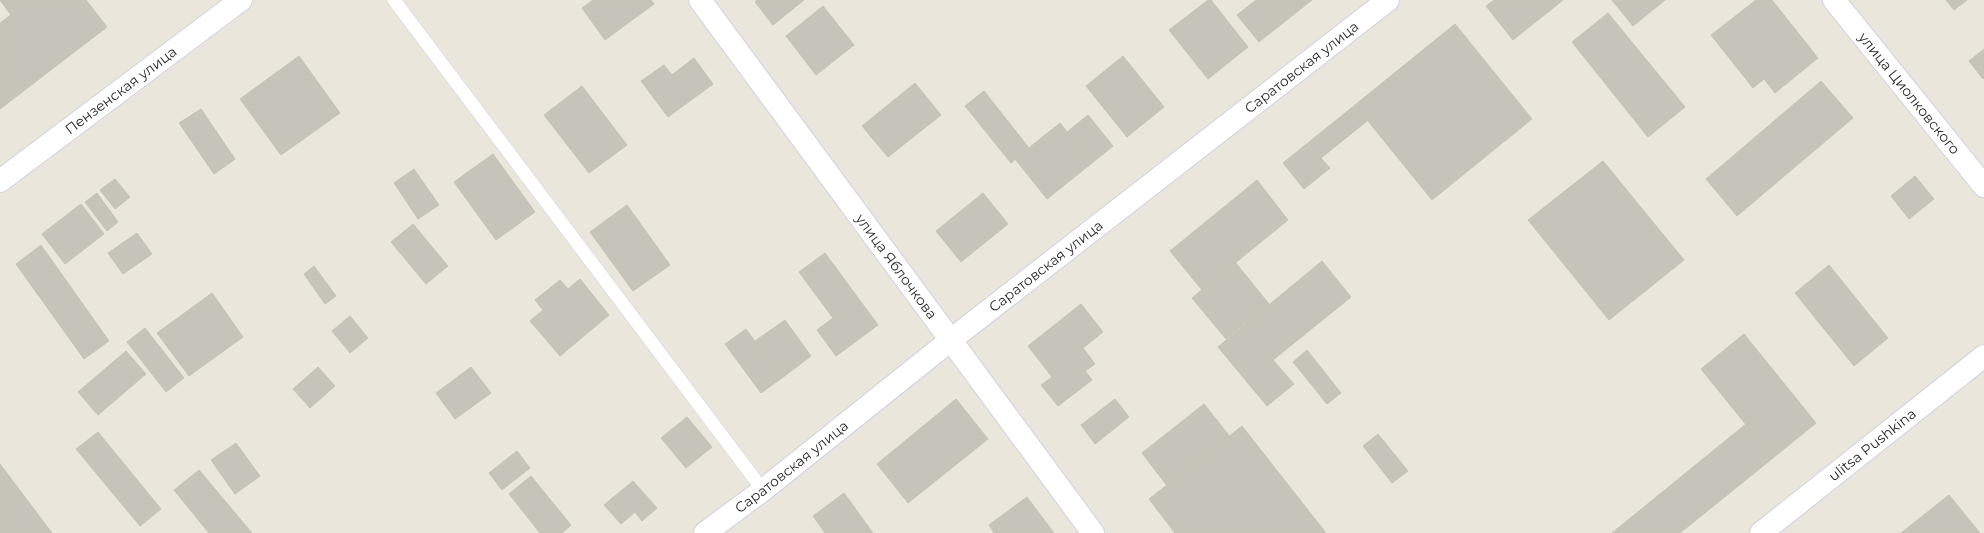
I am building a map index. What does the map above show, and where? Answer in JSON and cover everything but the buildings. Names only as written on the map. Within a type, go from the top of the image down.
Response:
[{"type":"street","name":"Пензенская улица","points":[[0,181],[241,0]]},
{"type":"street","name":"улица Яблочкова","points":[[700,0],[952,339],[1093,533]]},
{"type":"street","name":"Саратовская улица","points":[[705,533],[763,490],[952,339],[1388,0]]},
{"type":"street","name":"улица Циолковского","points":[[1834,0],[1984,186]]},
{"type":"street","name":"ulitsa Pushkina","points":[[1761,533],[1984,356]]},
{"type":"lane","points":[[394,0],[763,490]]}]
